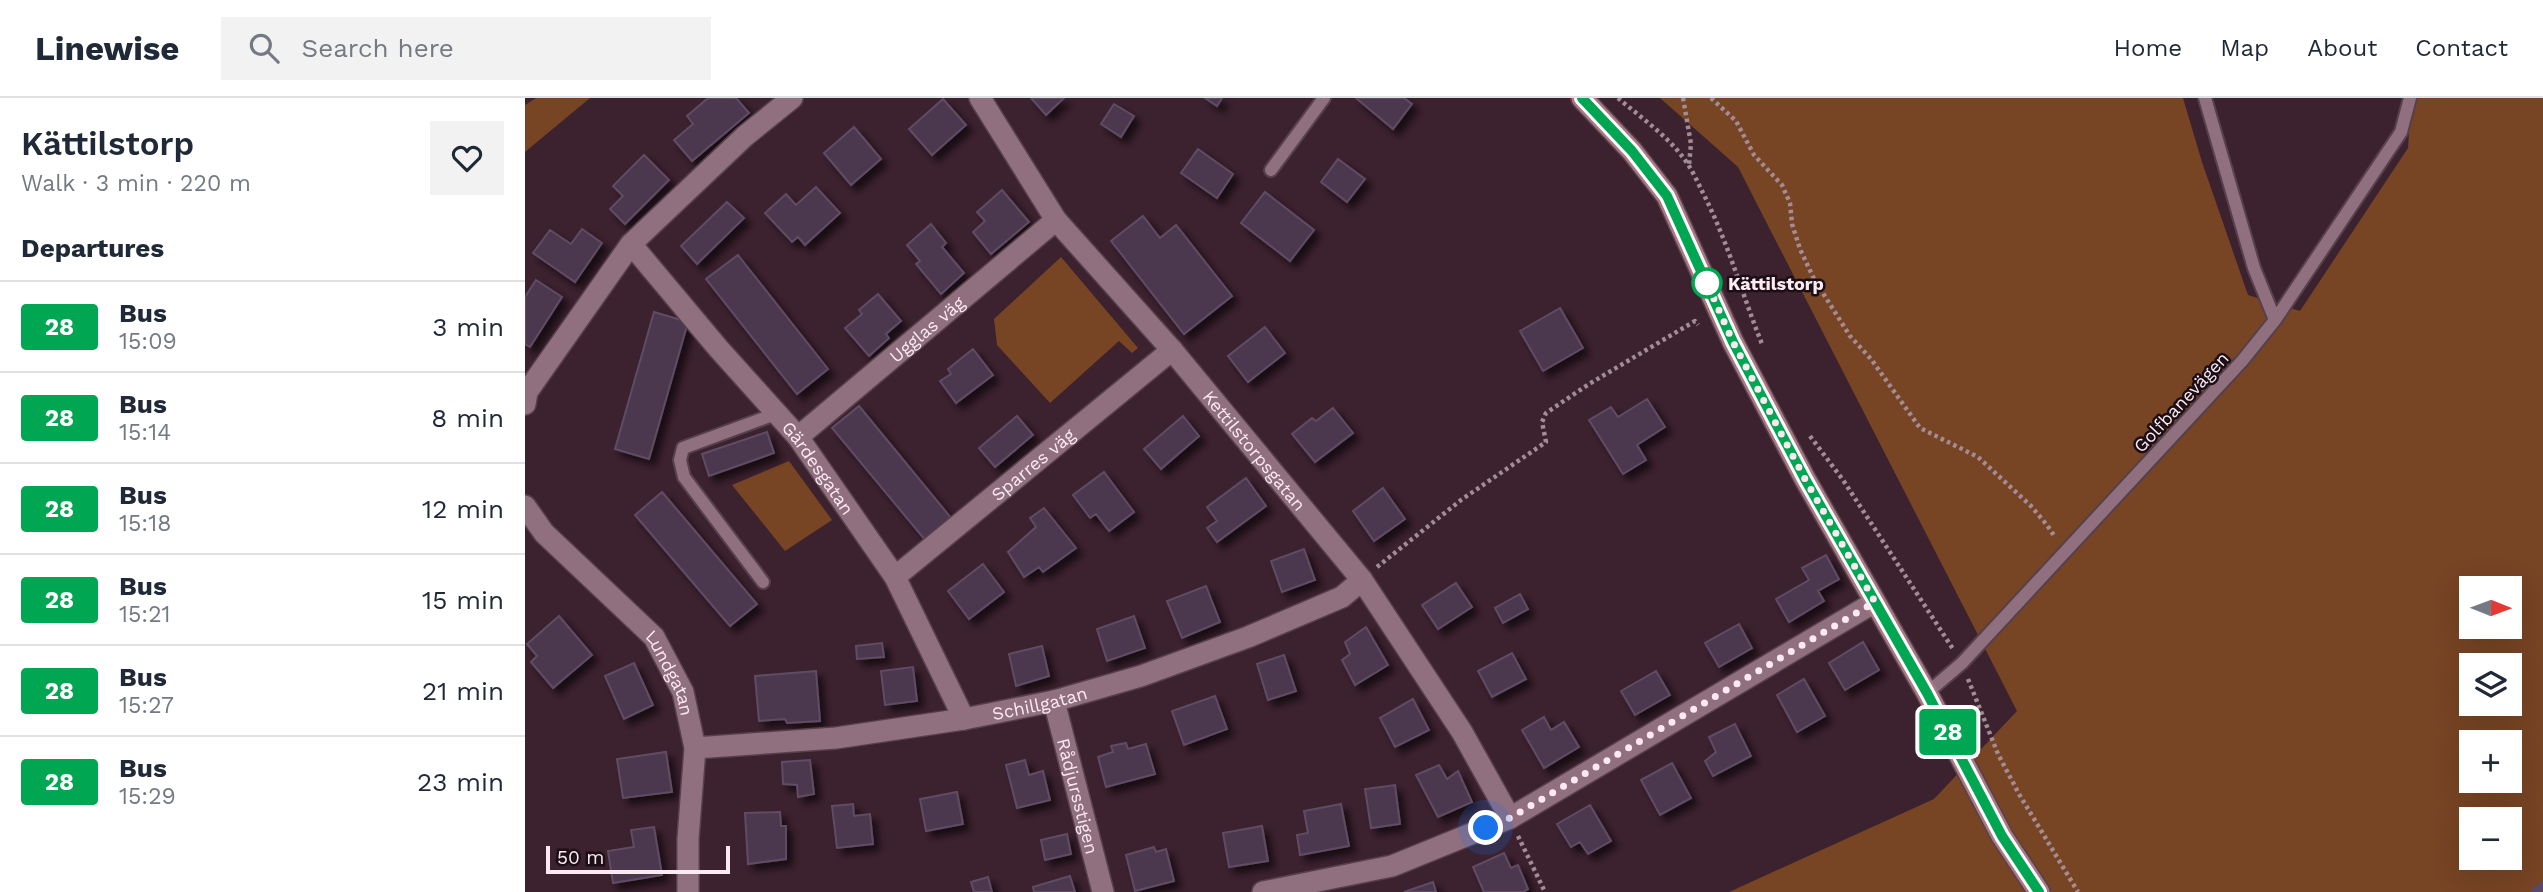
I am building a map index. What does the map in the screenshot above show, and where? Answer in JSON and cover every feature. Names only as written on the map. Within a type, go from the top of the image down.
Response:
[{"type":"street","points":[[525,404],[527,392],[631,244],[745,136],[792,98]]},
{"type":"street","name":"Kettilstorpsgatan","points":[[980,98],[1056,220],[1172,350],[1362,579],[1462,732],[1510,818]]},
{"type":"street","points":[[1582,98],[1632,151],[1667,196],[1733,342],[1805,479],[1927,693],[2002,836],[2039,892]]},
{"type":"street","name":"Ugglas väg","points":[[799,437],[1056,220]]},
{"type":"street","name":"Gärdesgatan","points":[[631,244],[718,348],[799,437],[895,577],[964,719]]},
{"type":"street","name":"Sparres väg","points":[[895,577],[1172,350]]},
{"type":"street","name":"Lundgatan","points":[[525,506],[544,533],[654,636],[683,692],[695,748],[688,839],[688,892]]},
{"type":"street","name":"Schillgatan","points":[[695,748],[836,738],[964,719],[1053,701],[1141,676],[1248,637],[1342,597],[1362,579]]},
{"type":"street","points":[[1262,892],[1392,866],[1510,818],[1875,602]]},
{"type":"street","name":"Rådjursstigen","points":[[1053,701],[1103,892]]},
{"type":"lane","points":[[1272,170],[1324,98]]},
{"type":"lane","points":[[2206,98],[2255,268],[2275,320]]},
{"type":"lane","name":"Golfbanevägen","points":[[1927,693],[1962,663],[2242,361],[2275,320],[2401,132],[2410,98]]},
{"type":"lane","points":[[764,582],[684,477],[680,460],[683,448],[778,413]]},
{"type":"path","points":[[1618,98],[1661,134],[1689,166],[1732,258],[1767,355]]},
{"type":"path","points":[[1683,98],[1691,144],[1689,166]]},
{"type":"path","points":[[1711,98],[1736,121],[1754,155],[1782,185],[1790,203],[1792,224],[1800,249],[1814,279],[1850,336],[1871,359],[1920,428],[1978,457],[2047,525],[2064,554]]},
{"type":"path","points":[[1362,579],[1461,500],[1546,442],[1542,422],[1546,413],[1695,321],[1703,330]]},
{"type":"path","points":[[1733,342],[1757,331]]},
{"type":"path","points":[[1805,429],[1858,503],[1962,663],[1998,754],[2018,794],[2078,892]]},
{"type":"path","points":[[1510,818],[1545,892]]},
{"type":"shaded area","points":[[536,98],[590,98],[525,152],[525,105]]},
{"type":"shaded area","points":[[1660,98],[2183,98],[2248,295],[2300,311],[2408,148],[2411,98],[2543,98],[2543,892],[1729,892],[1934,799],[2017,711],[1738,167]]},
{"type":"shaded area","points":[[1061,257],[1138,348],[1132,353],[1119,341],[1050,403],[997,345],[994,319]]},
{"type":"shaded area","points":[[789,461],[832,520],[785,551],[732,485]]},
{"type":"building","points":[[708,98],[736,98],[749,113],[692,161],[674,140],[693,124],[687,116]]},
{"type":"building","points":[[1031,98],[1064,98],[1046,115]]},
{"type":"building","points":[[1205,98],[1222,98],[1217,106]]},
{"type":"building","points":[[1356,98],[1404,98],[1412,104],[1393,129]]},
{"type":"building","points":[[943,99],[966,125],[932,155],[909,129]]},
{"type":"building","points":[[1114,104],[1134,116],[1121,137],[1101,124]]},
{"type":"building","points":[[854,127],[881,159],[851,185],[824,153]]},
{"type":"building","points":[[1198,149],[1233,174],[1217,198],[1181,173]]},
{"type":"building","points":[[644,155],[669,180],[625,224],[610,209],[623,196],[613,186]]},
{"type":"building","points":[[1338,159],[1365,179],[1347,202],[1321,182]]},
{"type":"building","points":[[816,187],[840,213],[805,245],[798,237],[792,242],[765,213],[786,194],[796,205]]},
{"type":"building","points":[[1002,190],[1029,222],[991,254],[973,232],[985,221],[977,212]]},
{"type":"building","points":[[1265,192],[1314,230],[1290,261],[1241,223]]},
{"type":"building","points":[[727,202],[744,218],[697,264],[681,246]]},
{"type":"building","points":[[1143,216],[1160,238],[1176,225],[1232,296],[1184,334],[1111,241]]},
{"type":"building","points":[[931,224],[946,243],[942,247],[964,273],[941,294],[916,264],[920,261],[907,245]]},
{"type":"building","points":[[582,229],[602,243],[575,282],[533,253],[550,230],[571,244]]},
{"type":"building","points":[[738,255],[828,369],[797,394],[706,279]]},
{"type":"building","points":[[536,280],[562,297],[530,347],[525,344],[525,297]]},
{"type":"building","points":[[878,294],[901,321],[886,334],[889,338],[869,356],[845,328],[862,314],[859,310]]},
{"type":"building","points":[[1560,308],[1583,348],[1543,371],[1520,331]]},
{"type":"building","points":[[654,312],[688,322],[649,459],[615,449]]},
{"type":"building","points":[[1265,327],[1285,353],[1248,382],[1228,356]]},
{"type":"building","points":[[973,349],[993,375],[956,403],[940,381],[951,374],[948,369]]},
{"type":"building","points":[[1647,399],[1665,427],[1637,445],[1646,460],[1623,474],[1589,420],[1611,407],[1618,417]]},
{"type":"building","points":[[859,406],[952,519],[926,541],[832,428]]},
{"type":"building","points":[[1333,408],[1353,433],[1315,462],[1292,434],[1312,418],[1316,421]]},
{"type":"building","points":[[1017,416],[1033,435],[995,467],[979,448]]},
{"type":"building","points":[[1183,416],[1199,436],[1161,469],[1144,449]]},
{"type":"building","points":[[767,432],[774,453],[709,476],[702,454]]},
{"type":"building","points":[[1104,472],[1134,512],[1109,531],[1096,514],[1090,518],[1073,495]]},
{"type":"building","points":[[1246,478],[1266,506],[1217,542],[1207,528],[1217,521],[1207,507]]},
{"type":"building","points":[[1383,488],[1405,519],[1374,541],[1353,511]]},
{"type":"building","points":[[662,492],[757,604],[730,626],[635,515]]},
{"type":"building","points":[[1044,508],[1076,548],[1043,572],[1039,567],[1024,577],[1008,552],[1036,527],[1030,518]]},
{"type":"building","points":[[1304,549],[1315,580],[1282,592],[1271,561]]},
{"type":"building","points":[[1826,555],[1839,579],[1818,591],[1824,601],[1789,622],[1776,599],[1809,580],[1802,568]]},
{"type":"building","points":[[983,564],[1004,592],[969,619],[948,591]]},
{"type":"building","points":[[1456,583],[1472,607],[1438,629],[1422,605]]},
{"type":"building","points":[[1206,586],[1220,622],[1182,638],[1167,601]]},
{"type":"building","points":[[1520,594],[1528,609],[1503,623],[1495,608]]},
{"type":"building","points":[[559,616],[592,655],[553,688],[531,662],[537,656],[527,644]]},
{"type":"building","points":[[1134,616],[1145,648],[1107,661],[1097,629]]},
{"type":"building","points":[[1739,624],[1752,648],[1719,667],[1705,643]]},
{"type":"building","points":[[1366,627],[1388,665],[1355,685],[1342,660],[1350,654],[1345,642]]},
{"type":"building","points":[[1863,642],[1879,670],[1845,690],[1829,663]]},
{"type":"building","points":[[882,643],[884,657],[857,659],[856,646]]},
{"type":"building","points":[[1042,646],[1049,676],[1016,686],[1009,654]]},
{"type":"building","points":[[1512,653],[1526,679],[1492,697],[1478,671]]},
{"type":"building","points":[[1284,655],[1296,691],[1268,700],[1257,664]]},
{"type":"building","points":[[634,663],[653,705],[624,719],[605,676]]},
{"type":"building","points":[[913,667],[917,701],[885,705],[881,671]]},
{"type":"building","points":[[816,671],[820,721],[759,721],[755,676]]},
{"type":"building","points":[[1656,671],[1670,695],[1635,715],[1621,691]]},
{"type":"building","points":[[1804,679],[1825,716],[1797,732],[1777,695]]},
{"type":"building","points":[[1215,696],[1227,729],[1184,745],[1172,711]]},
{"type":"building","points":[[1413,699],[1429,730],[1395,747],[1380,718]]},
{"type":"building","points":[[1544,717],[1551,730],[1564,722],[1579,747],[1544,768],[1522,730]]},
{"type":"building","points":[[1735,724],[1751,756],[1713,776],[1705,761],[1716,752],[1709,737]]},
{"type":"building","points":[[1126,743],[1128,749],[1146,744],[1155,774],[1106,787],[1098,757],[1113,752],[1111,746]]},
{"type":"building","points":[[666,752],[672,792],[623,798],[617,759]]},
{"type":"building","points":[[810,760],[814,794],[798,797],[797,785],[783,784],[782,762]]},
{"type":"building","points":[[1025,760],[1029,775],[1043,771],[1050,800],[1017,808],[1006,765]]},
{"type":"building","points":[[1672,763],[1691,798],[1660,815],[1641,780]]},
{"type":"building","points":[[1439,765],[1447,779],[1458,771],[1472,802],[1438,817],[1416,775]]},
{"type":"building","points":[[1395,785],[1400,824],[1371,828],[1365,789]]},
{"type":"building","points":[[957,792],[963,824],[926,831],[920,799]]},
{"type":"building","points":[[853,804],[854,816],[870,814],[873,844],[837,848],[832,806]]},
{"type":"building","points":[[1341,804],[1349,846],[1300,855],[1297,835],[1308,833],[1304,811]]},
{"type":"building","points":[[1590,805],[1611,841],[1588,854],[1580,842],[1571,847],[1557,824]]},
{"type":"building","points":[[780,812],[781,826],[786,826],[786,859],[748,864],[745,813]]},
{"type":"building","points":[[1262,826],[1268,861],[1229,867],[1223,833]]},
{"type":"building","points":[[654,827],[662,875],[613,883],[608,851],[634,847],[631,830]]},
{"type":"building","points":[[1067,834],[1071,854],[1045,860],[1041,840]]},
{"type":"building","points":[[1154,847],[1156,852],[1166,849],[1174,881],[1135,891],[1126,855]]},
{"type":"building","points":[[1504,853],[1511,868],[1518,865],[1528,889],[1523,892],[1484,892],[1473,867]]},
{"type":"building","points":[[1070,876],[1075,892],[1034,892],[1033,887]]},
{"type":"building","points":[[988,877],[992,892],[974,892],[971,882]]},
{"type":"building","points":[[1433,882],[1436,892],[1404,892]]},
{"type":"waterway","points":[[2534,892],[2543,885]]},
{"type":"bus line","name":"28","points":[[1582,98],[1632,151],[1667,196],[1733,342],[1805,479],[1927,693],[2002,836],[2039,892]]},
{"type":"place","name":"Kättilstorp","points":[[1707,283]]},
{"type":"route","points":[[1486,828],[1510,818],[1875,602],[1805,479],[1733,342],[1707,283]]}]
